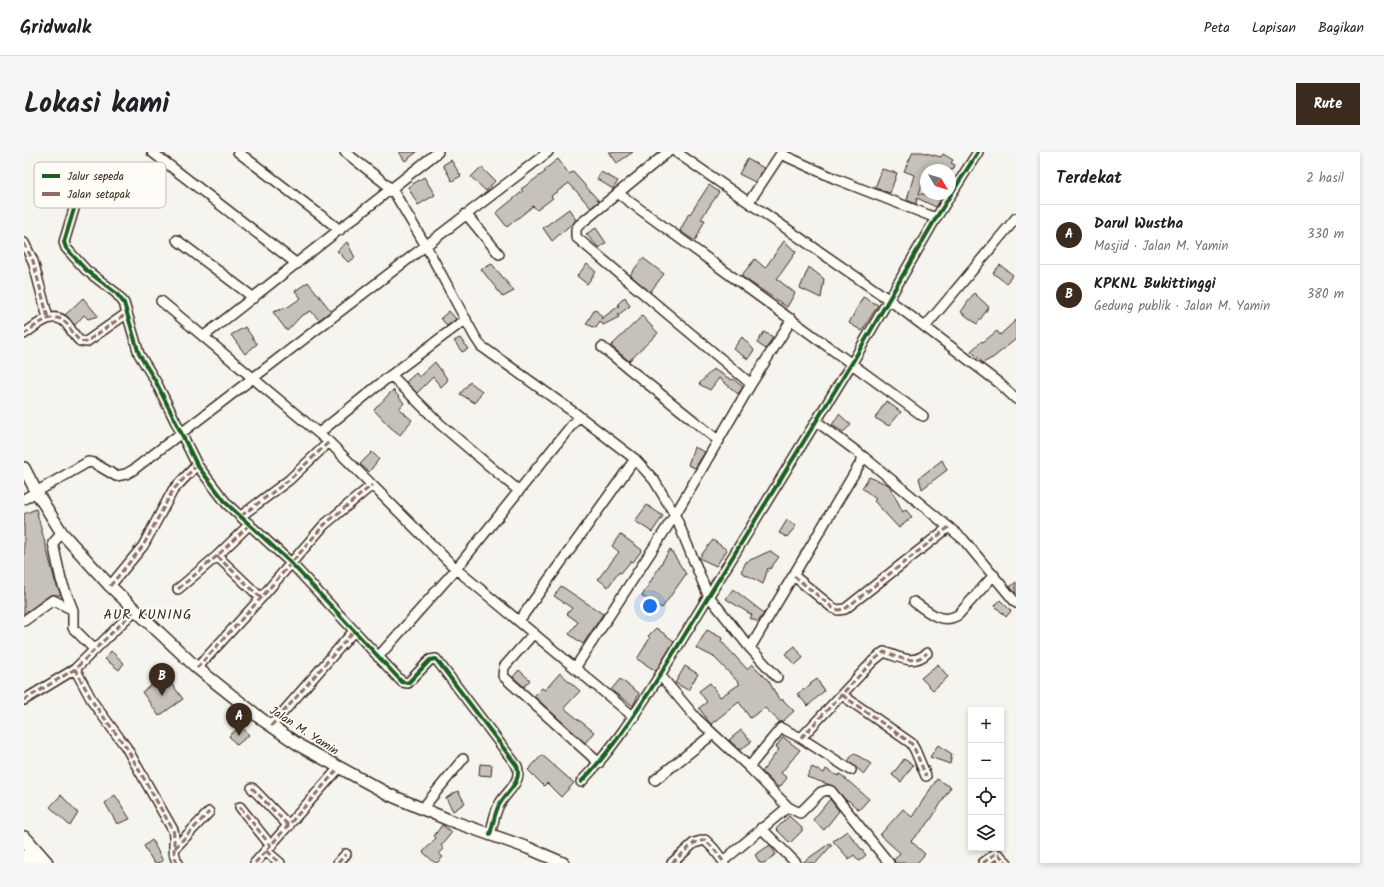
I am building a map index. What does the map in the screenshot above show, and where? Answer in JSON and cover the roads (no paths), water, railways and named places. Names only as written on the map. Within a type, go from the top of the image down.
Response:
[{"type":"highway","points":[[24,839],[45,863]]},
{"type":"highway","points":[[24,858],[29,863]]},
{"type":"street","points":[[152,152],[165,162]]},
{"type":"street","points":[[238,152],[340,230]]},
{"type":"street","points":[[345,152],[391,189],[426,246],[481,346],[579,416],[635,459],[654,480],[675,515],[708,595],[750,648],[777,677]]},
{"type":"street","points":[[204,336],[438,152]]},
{"type":"street","points":[[24,499],[37,493],[88,462],[94,462],[116,476],[126,474],[181,431],[254,378],[548,152]]},
{"type":"street","points":[[668,152],[619,194],[579,225],[576,228],[576,237],[751,384]]},
{"type":"street","points":[[676,152],[888,299],[1015,396]]},
{"type":"street","points":[[581,782],[599,763],[634,717],[852,363],[936,218],[978,152]]},
{"type":"street","points":[[749,202],[782,153],[836,178],[936,218]]},
{"type":"street","points":[[166,163],[297,264]]},
{"type":"street","points":[[619,194],[923,416]]},
{"type":"street","points":[[74,209],[64,242],[66,248],[86,270],[116,293],[124,303],[139,354],[156,382],[197,465],[227,504],[291,563],[405,684],[412,680],[430,660],[436,660],[517,766],[519,773],[517,780],[501,801],[490,834]]},
{"type":"street","points":[[466,214],[499,254]]},
{"type":"street","points":[[926,327],[1016,218]]},
{"type":"street","points":[[177,240],[254,298]]},
{"type":"street","points":[[24,243],[33,261],[48,318]]},
{"type":"street","points":[[161,302],[204,336],[329,442],[456,569],[634,717]]},
{"type":"street","points":[[24,334],[48,318],[62,320],[78,339],[84,343],[126,314]]},
{"type":"street","points":[[319,433],[390,375],[466,318]]},
{"type":"street","points":[[575,668],[675,515],[751,384],[792,319]]},
{"type":"street","points":[[602,347],[719,441]]},
{"type":"street","points":[[390,375],[440,424],[519,491]]},
{"type":"street","points":[[378,656],[456,569],[579,416]]},
{"type":"street","points":[[816,421],[864,457],[963,539],[1016,603]]},
{"type":"street","points":[[241,516],[289,480],[329,442]]},
{"type":"street","points":[[750,648],[864,457]]},
{"type":"street","points":[[518,621],[635,459]]},
{"type":"street","points":[[110,586],[143,546],[173,490],[197,465]]},
{"type":"street","name":"Jalan M. Yamin","points":[[24,468],[37,493],[62,533],[110,586],[134,611],[197,668],[271,726],[338,769],[390,795],[422,809],[545,854],[563,863]]},
{"type":"street","points":[[197,668],[261,598],[324,525],[372,485]]},
{"type":"street","points":[[178,589],[217,556],[250,524]]},
{"type":"street","points":[[794,576],[833,608],[838,610],[844,609],[949,527]]},
{"type":"street","points":[[62,533],[53,543],[61,580],[73,610],[73,628],[95,650]]},
{"type":"street","points":[[217,556],[261,598]]},
{"type":"street","points":[[914,602],[936,617],[944,620],[952,618],[958,615],[994,575]]},
{"type":"street","points":[[24,620],[53,600],[73,610]]},
{"type":"street","points":[[24,700],[75,669],[134,611]]},
{"type":"street","points":[[271,726],[354,631]]},
{"type":"street","points":[[534,633],[504,667],[503,676],[599,763]]},
{"type":"street","points":[[801,738],[842,696],[873,661],[884,652],[907,660],[915,661],[921,659],[927,653]]},
{"type":"street","points":[[75,669],[94,704],[126,747],[173,830],[175,860],[178,863]]},
{"type":"street","points":[[660,675],[696,718],[749,767],[788,807],[800,813],[821,792],[828,790],[831,791],[889,863]]},
{"type":"street","points":[[842,696],[910,743],[916,750],[926,776]]},
{"type":"street","points":[[749,767],[781,728],[801,738],[851,770]]},
{"type":"street","points":[[656,780],[713,734]]},
{"type":"street","points":[[422,809],[463,759]]},
{"type":"street","points":[[255,863],[338,769]]},
{"type":"street","points":[[252,788],[289,826]]},
{"type":"street","points":[[240,807],[280,863]]},
{"type":"street","points":[[672,863],[694,843],[705,840],[714,849],[723,862],[761,828],[788,807]]},
{"type":"street","points":[[175,848],[209,812]]},
{"type":"street","points":[[761,828],[796,863]]},
{"type":"street","points":[[338,863],[346,854]]},
{"type":"street","points":[[983,863],[995,854],[1002,857],[1007,863]]},
{"type":"place","name":"KPKNL Bukittinggi","points":[[162,696]]},
{"type":"place","name":"Darul Wustha","points":[[239,736]]},
{"type":"district","name":"AUR KUNING","points":[[148,615]]}]
